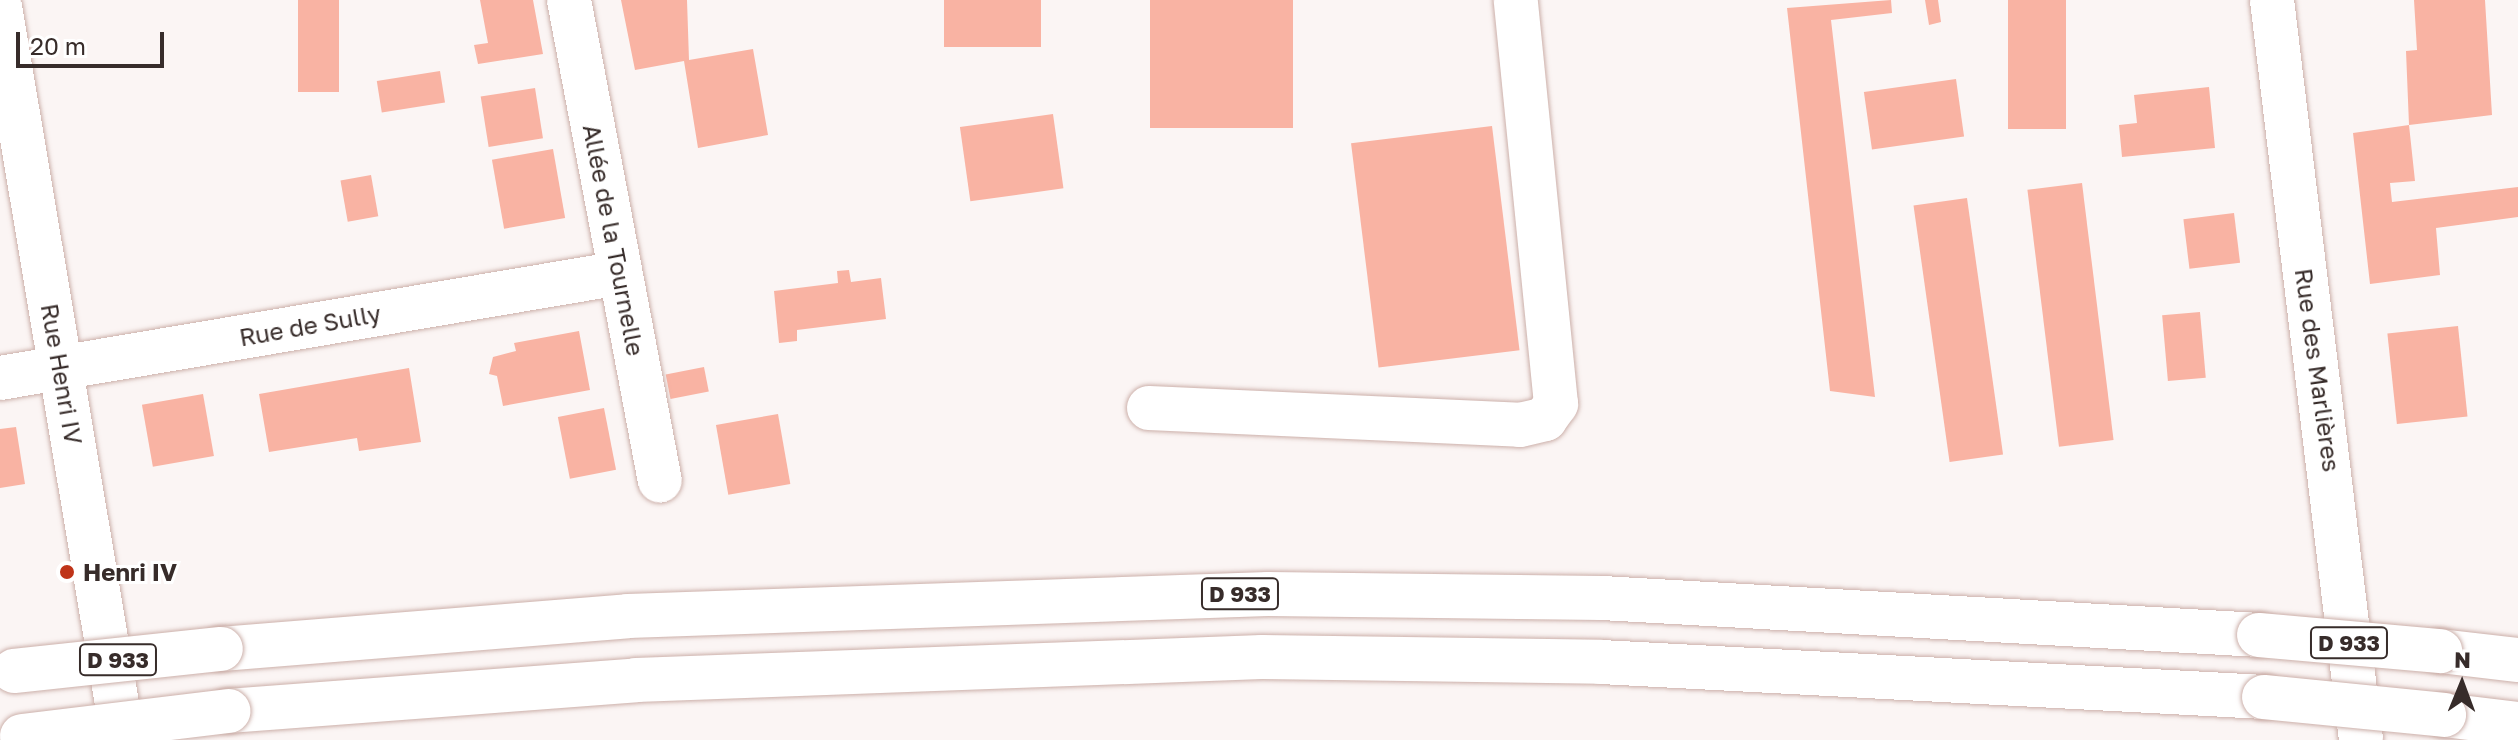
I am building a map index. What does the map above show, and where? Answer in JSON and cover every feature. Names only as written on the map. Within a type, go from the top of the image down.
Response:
[{"type":"main road","name":"Allée de la Tournelle","points":[[569,0],[660,480]]},
{"type":"main road","points":[[1149,408],[1520,425],[1545,419],[1556,404],[1516,0]]},
{"type":"main road","name":"Rue des Marlières","points":[[2272,0],[2361,740]]},
{"type":"main road","name":"Rue Henri IV","points":[[0,7],[123,740]]},
{"type":"main road","name":"Rue de Sully","points":[[0,378],[620,273]]},
{"type":"main road","name":"D 933","points":[[7,672],[221,649],[628,616],[1268,594],[1634,599],[2259,635],[2518,660]]},
{"type":"main road","points":[[11,737],[228,711],[636,680],[1262,657],[1616,663],[2264,697],[2518,724]]},
{"type":"building","points":[[298,0],[339,0],[339,92],[298,92]]},
{"type":"building","points":[[480,0],[533,0],[543,54],[478,64],[474,45],[488,43]]},
{"type":"building","points":[[621,0],[687,0],[689,60],[753,49],[768,135],[698,148],[684,61],[635,70]]},
{"type":"building","points":[[944,0],[1041,0],[1041,47],[944,47]]},
{"type":"building","points":[[1150,0],[1293,0],[1293,128],[1150,128]]},
{"type":"building","points":[[1891,0],[1892,13],[1831,20],[1875,397],[1830,391],[1787,8]]},
{"type":"building","points":[[1925,0],[1938,0],[1941,22],[1929,25]]},
{"type":"building","points":[[2008,0],[2066,0],[2066,129],[2008,129]]},
{"type":"building","points":[[2414,0],[2485,0],[2492,115],[2409,125],[2406,51],[2417,50]]},
{"type":"building","points":[[440,71],[445,103],[382,113],[377,81]]},
{"type":"building","points":[[1956,79],[1964,136],[1872,149],[1864,92]]},
{"type":"building","points":[[2209,87],[2215,148],[2122,157],[2119,125],[2137,123],[2134,95]]},
{"type":"building","points":[[535,88],[543,138],[489,147],[481,97]]},
{"type":"building","points":[[1053,114],[1063,188],[970,201],[960,127]]},
{"type":"building","points":[[2409,125],[2415,181],[2390,183],[2392,202],[2518,187],[2518,217],[2436,228],[2440,275],[2370,284],[2353,133]]},
{"type":"building","points":[[1492,126],[1520,350],[1379,368],[1351,143]]},
{"type":"building","points":[[553,149],[565,218],[504,229],[492,160]]},
{"type":"building","points":[[371,175],[378,216],[348,222],[340,180]]},
{"type":"building","points":[[2082,183],[2114,440],[2059,447],[2027,190]]},
{"type":"building","points":[[1967,198],[2003,454],[1950,462],[1914,206]]},
{"type":"building","points":[[2234,213],[2240,263],[2189,269],[2183,219]]},
{"type":"building","points":[[849,270],[851,282],[881,278],[886,319],[797,330],[797,341],[779,343],[774,291],[838,283],[837,271]]},
{"type":"building","points":[[2200,312],[2206,378],[2168,381],[2162,315]]},
{"type":"building","points":[[2458,326],[2468,417],[2397,424],[2387,333]]},
{"type":"building","points":[[579,331],[590,390],[503,406],[497,376],[489,374],[493,357],[516,351],[514,343]]},
{"type":"building","points":[[704,367],[709,392],[670,399],[666,374]]},
{"type":"building","points":[[409,368],[421,442],[359,451],[357,438],[269,452],[259,394]]},
{"type":"building","points":[[203,394],[214,456],[153,467],[142,405]]},
{"type":"building","points":[[604,408],[616,470],[570,479],[558,417]]},
{"type":"building","points":[[778,414],[790,484],[728,495],[716,425]]},
{"type":"building","points":[[16,427],[25,484],[0,488],[0,429]]},
{"type":"place","name":"Henri IV","points":[[67,572]]}]
